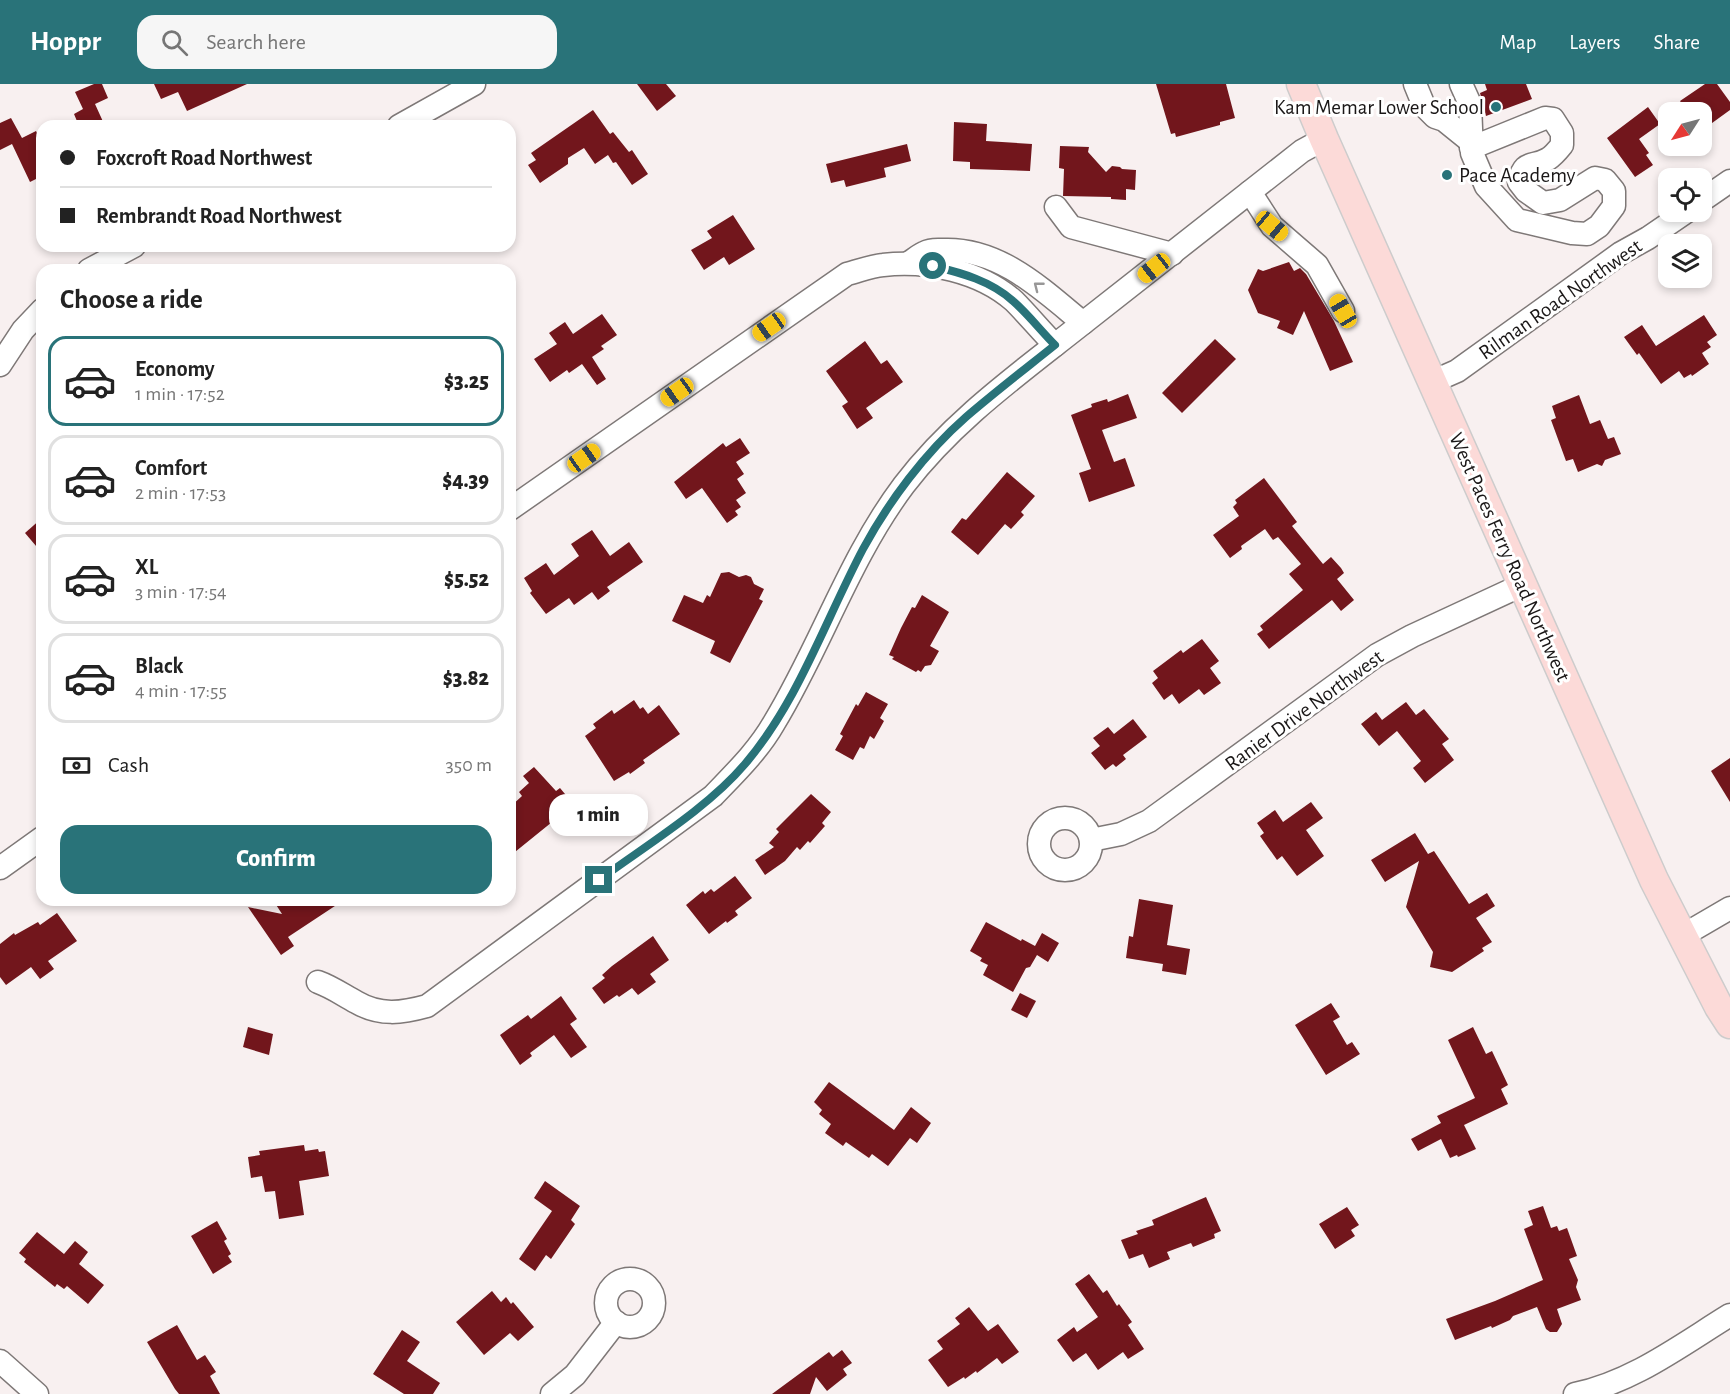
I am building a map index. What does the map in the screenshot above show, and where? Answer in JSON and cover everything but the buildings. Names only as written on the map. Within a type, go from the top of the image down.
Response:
[{"type":"main road","name":"West Paces Ferry Road Northwest","points":[[1301,84],[1654,880],[1730,1024]]},
{"type":"street","points":[[410,120],[474,84]]},
{"type":"street","points":[[1415,84],[1424,106],[1471,144]]},
{"type":"street","points":[[1444,120],[1465,94]]},
{"type":"street","points":[[1465,94],[1471,144],[1486,186],[1516,220],[1572,234],[1587,234],[1599,226],[1614,206],[1614,191],[1605,180],[1595,178],[1560,200],[1543,204],[1526,191],[1519,182],[1521,172],[1527,165],[1547,159],[1562,145],[1562,133],[1553,119],[1545,117],[1471,144]]},
{"type":"street","points":[[318,982],[332,987],[358,1004],[378,1011],[402,1013],[427,1006],[713,796],[745,764],[773,725],[806,667],[863,549],[904,485],[933,451],[965,418],[1055,345],[1302,152],[1324,139]]},
{"type":"street","points":[[1712,193],[1730,181]]},
{"type":"street","points":[[1250,192],[1272,226],[1317,265],[1343,311]]},
{"type":"street","points":[[1056,207],[1071,227],[1172,254]]},
{"type":"street","name":"Rilman Road Northwest","points":[[1432,382],[1457,371],[1608,263],[1671,222]]},
{"type":"street","points":[[1587,234],[1608,263]]},
{"type":"street","points":[[909,263],[928,250],[956,249],[986,257],[1015,270],[1035,283],[1083,323]]},
{"type":"street","points":[[100,264],[123,252]]},
{"type":"street","points":[[516,506],[847,274],[880,265],[909,263],[970,275],[1013,300],[1055,345]]},
{"type":"street","points":[[0,365],[23,330],[36,316]]},
{"type":"street","name":"Ranier Drive Northwest","points":[[1091,840],[1121,834],[1149,821],[1377,655],[1412,636],[1522,585]]},
{"type":"street","points":[[0,868],[36,842]]},
{"type":"street","points":[[1682,936],[1730,908]]},
{"type":"street","points":[[1575,1394],[1629,1376],[1730,1315]]},
{"type":"street","points":[[552,1394],[581,1368],[616,1322]]},
{"type":"street","points":[[0,1361],[37,1394]]},
{"type":"place","name":"Kam Memar Lower School","points":[[1496,107]]},
{"type":"place","name":"Pace Academy","points":[[1447,175]]},
{"type":"route","points":[[599,880],[713,796],[745,764],[773,725],[806,667],[863,549],[882,516],[904,485],[965,418],[1055,345],[1013,300],[992,286],[970,275],[933,266]]}]
